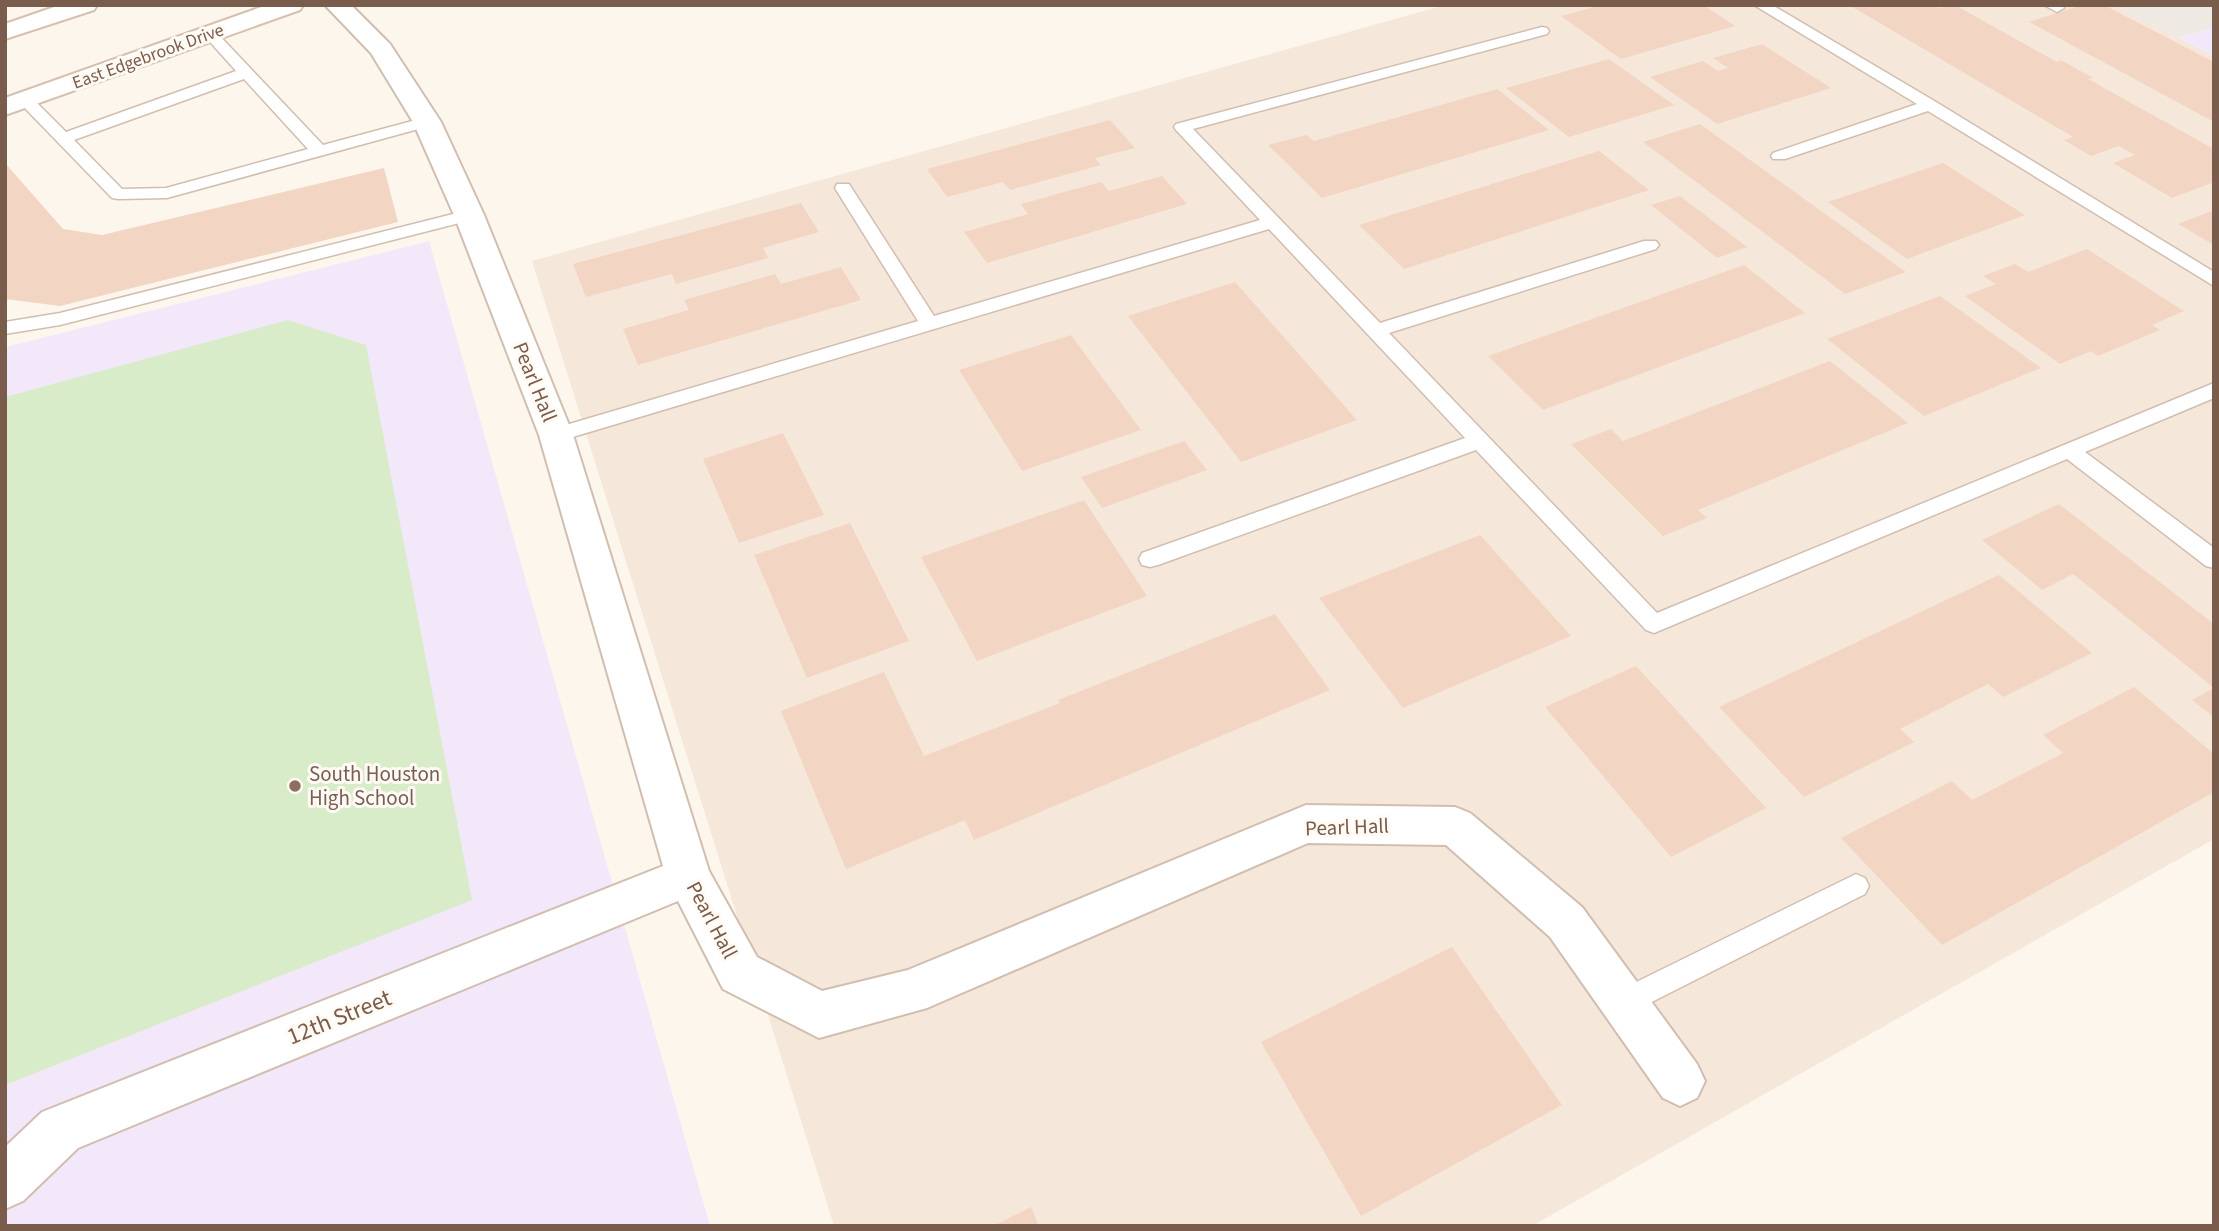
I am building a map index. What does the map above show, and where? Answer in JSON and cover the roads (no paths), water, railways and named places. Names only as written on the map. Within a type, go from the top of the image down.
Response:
[{"type":"street","points":[[5,32],[85,5]]},
{"type":"street","name":"East Edgebrook Drive","points":[[15,104],[291,5]]},
{"type":"street","name":"Pearl Hall","points":[[337,5],[381,49],[427,122],[469,215],[556,435],[688,876],[740,973],[819,1015],[910,992],[1306,824],[1455,826],[1566,922],[1680,1081]]},
{"type":"street","name":"12th Street","points":[[5,1183],[60,1130],[688,876]]},
{"type":"lane","points":[[1762,5],[2214,280]]},
{"type":"lane","points":[[1542,31],[1182,127],[1654,624],[2214,390]]},
{"type":"lane","points":[[210,34],[319,152]]},
{"type":"lane","points":[[63,139],[246,73]]},
{"type":"lane","points":[[15,104],[63,139],[118,194],[167,193],[427,122]]},
{"type":"lane","points":[[1779,156],[1930,105]]},
{"type":"lane","points":[[843,188],[929,324]]},
{"type":"lane","points":[[5,328],[60,319],[469,215]]},
{"type":"lane","points":[[556,435],[1272,222]]},
{"type":"lane","points":[[1376,331],[1650,245]]},
{"type":"lane","points":[[1150,559],[1479,441]]},
{"type":"lane","points":[[2070,451],[2214,560]]},
{"type":"lane","points":[[1624,1002],[1856,886]]},
{"type":"place","name":"South Houston High School","points":[[295,786]]}]
